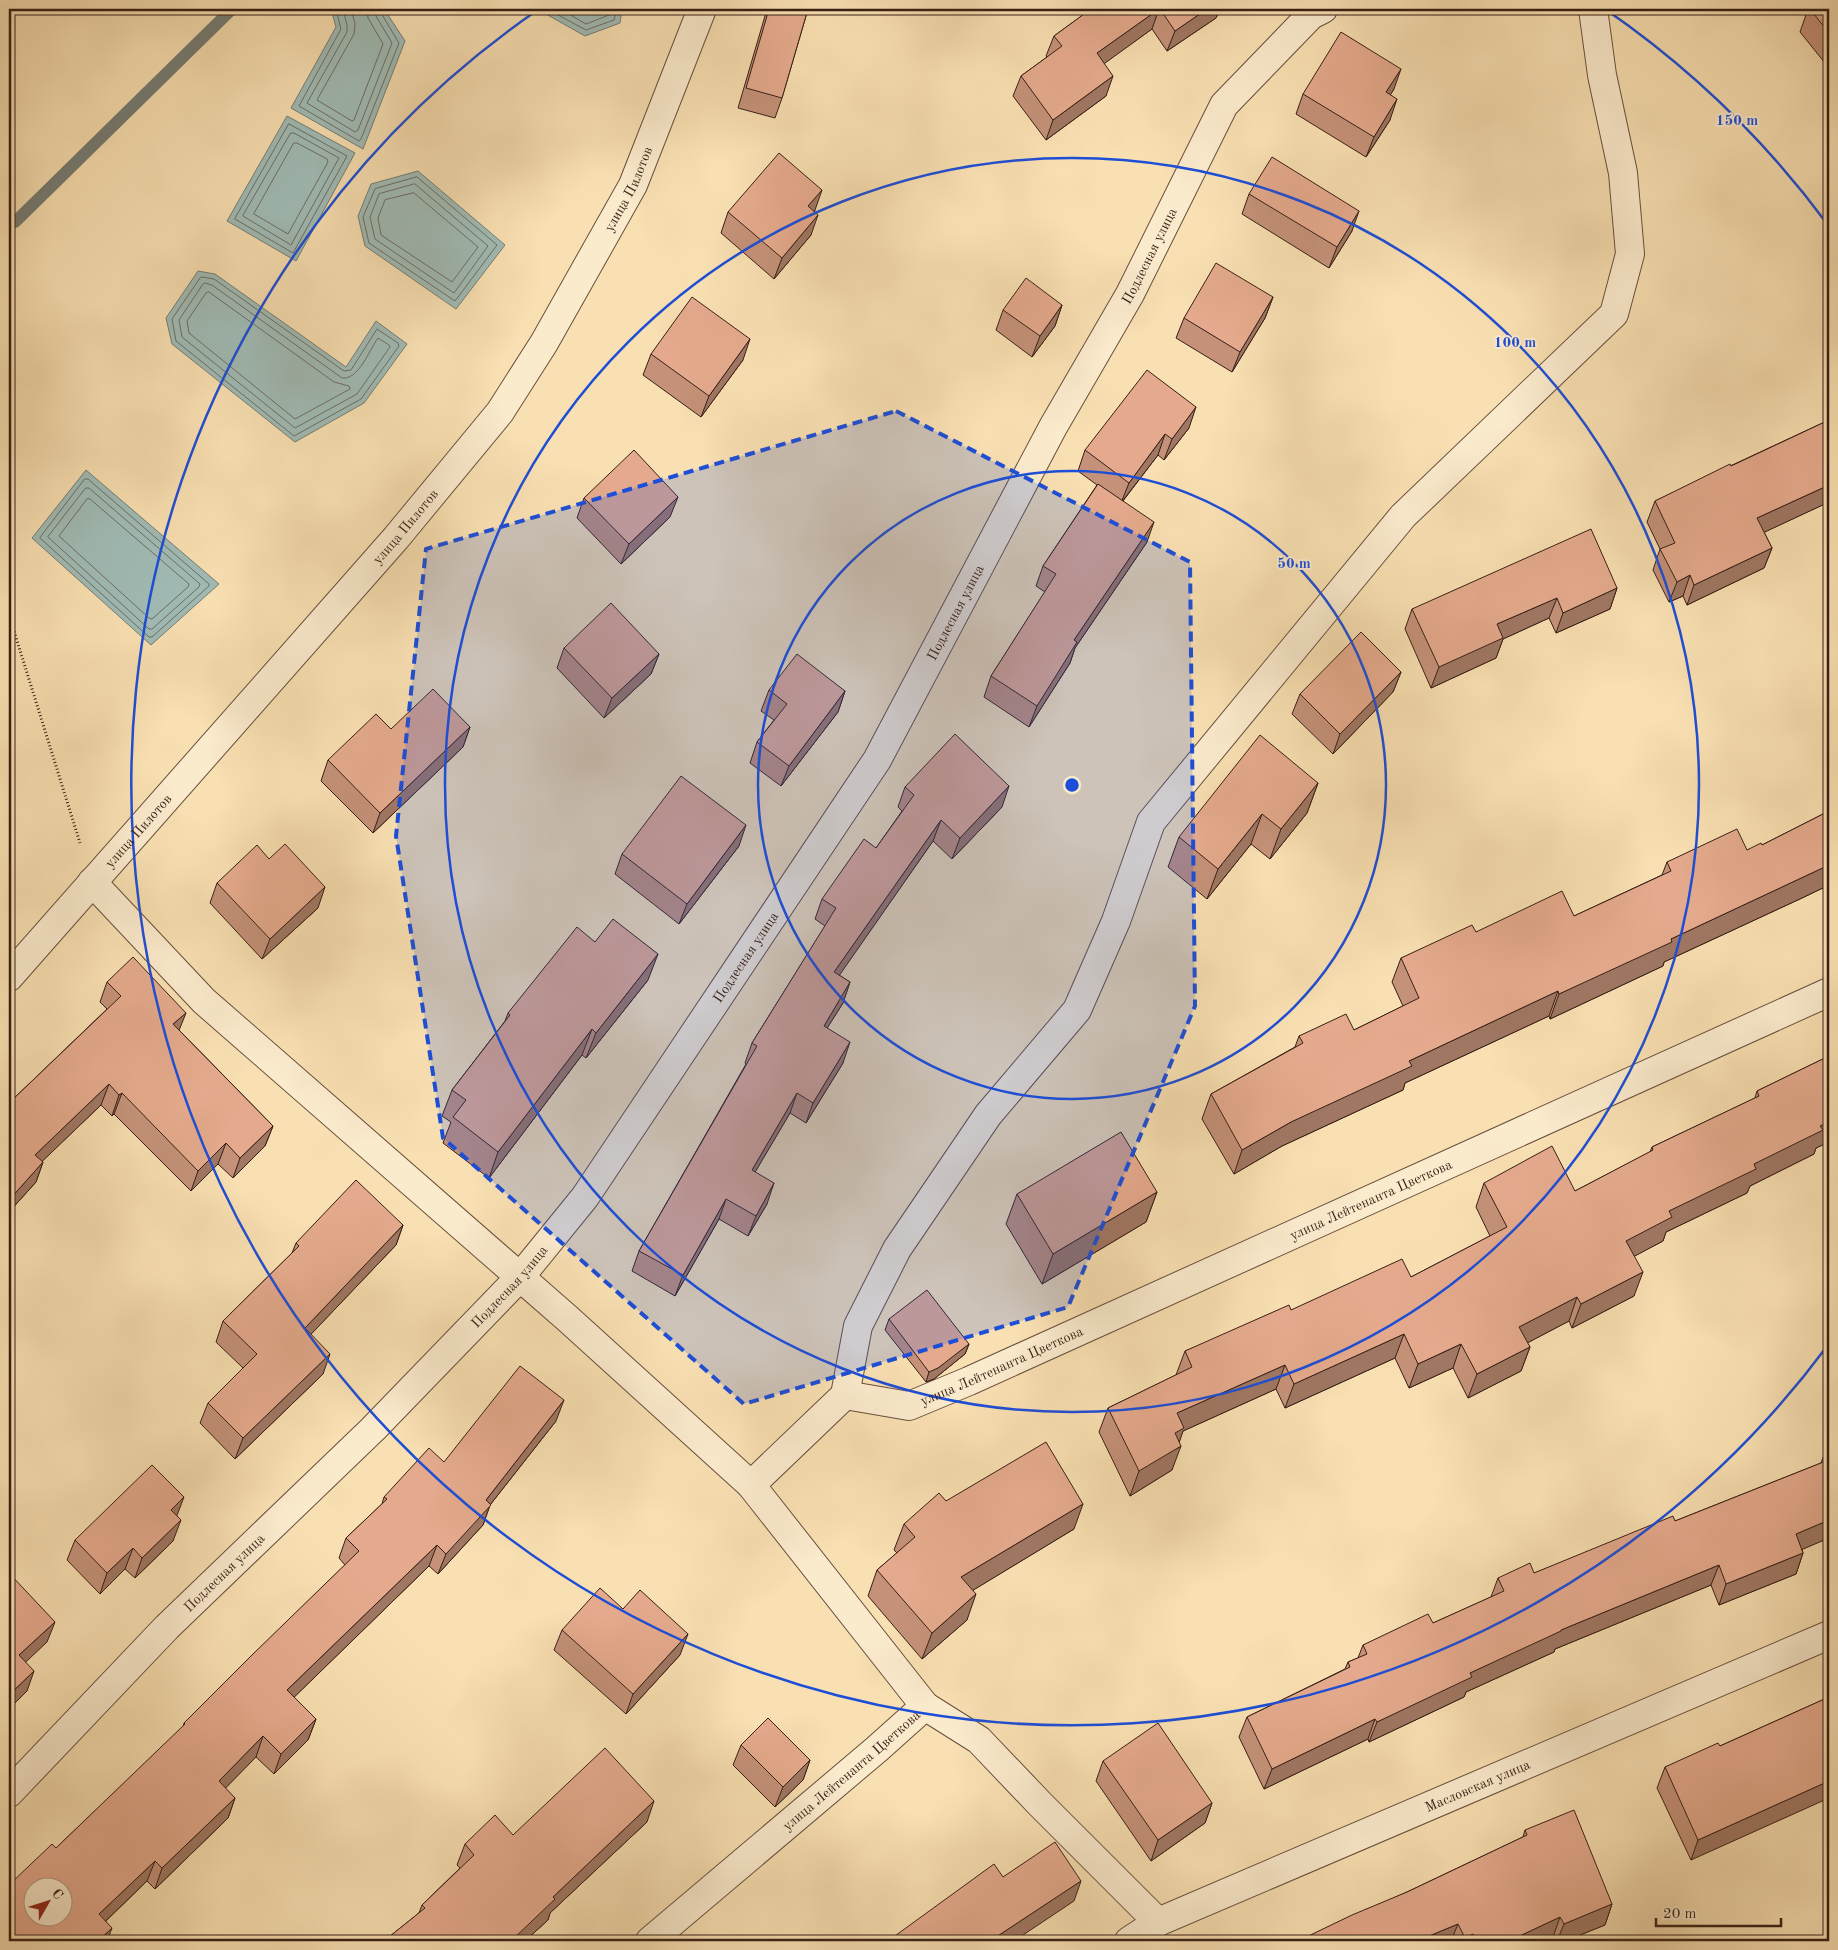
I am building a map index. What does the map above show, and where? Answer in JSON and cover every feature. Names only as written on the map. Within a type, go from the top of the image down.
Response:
[{"type":"street","name":"улица Пилотов","points":[[9,977],[396,538],[500,412],[544,343],[633,185],[702,9]]},
{"type":"street","name":"Подлесная улица","points":[[9,1793],[167,1627],[373,1429],[520,1277],[585,1197],[877,760],[1053,427],[1130,294],[1224,105],[1311,15],[1323,9]]},
{"type":"street","points":[[751,1486],[845,1395],[858,1326],[897,1249],[988,1115],[1077,1010],[1116,921],[1151,822],[1403,516],[1614,314],[1630,254],[1623,172],[1602,75],[1593,9]]},
{"type":"street","name":"улица Лейтенанта Цветкова","points":[[92,882],[204,1000],[520,1277],[751,1486],[925,1706],[877,1749],[650,1941]]},
{"type":"street","name":"улица Лейтенанта Цветкова","points":[[845,1395],[909,1406],[969,1381],[1829,992]]},
{"type":"street","name":"Масловская улица","points":[[1129,1941],[1158,1922],[1829,1635]]},
{"type":"street","points":[[925,1706],[979,1740],[1158,1922]]},
{"type":"path","points":[[9,615],[17,635],[92,882]]},
{"type":"highlighted area","points":[[896,411],[1190,562],[1195,1006],[1068,1307],[744,1404],[443,1138],[396,836],[426,549]]},
{"type":"water","points":[[331,9],[384,9],[405,41],[363,149],[291,108],[336,27]]},
{"type":"water","points":[[537,9],[622,9],[620,23],[585,36]]},
{"type":"water","points":[[287,116],[355,153],[296,261],[227,221]]},
{"type":"water","points":[[418,171],[505,245],[456,309],[365,246],[358,216],[371,184]]},
{"type":"water","points":[[198,271],[215,274],[346,367],[376,321],[407,344],[364,403],[295,442],[172,344],[166,318]]},
{"type":"water","points":[[86,470],[219,584],[151,645],[32,538]]},
{"type":"building","points":[[769,9],[808,9],[782,98],[746,88]]},
{"type":"building","points":[[1091,9],[1159,9],[1097,53],[1113,76],[1053,120],[1021,76],[1062,46],[1054,36]]},
{"type":"building","points":[[1160,9],[1207,9],[1175,31]]},
{"type":"building","points":[[1810,9],[1829,9],[1829,33]]},
{"type":"building","points":[[1341,32],[1401,69],[1386,92],[1397,99],[1374,137],[1303,94]]},
{"type":"building","points":[[779,153],[822,190],[808,206],[818,215],[782,258],[728,212]]},
{"type":"building","points":[[1272,157],[1359,211],[1337,247],[1249,194]]},
{"type":"building","points":[[1216,263],[1273,297],[1240,352],[1184,318]]},
{"type":"building","points":[[1026,278],[1062,305],[1040,336],[1003,310]]},
{"type":"building","points":[[692,297],[750,339],[709,396],[651,354]]},
{"type":"building","points":[[1147,370],[1196,407],[1172,439],[1165,434],[1129,483],[1085,450]]},
{"type":"building","points":[[1829,420],[1829,485],[1757,518],[1772,548],[1694,585],[1690,575],[1677,582],[1660,549],[1675,543],[1655,501],[1730,464],[1731,466]]},
{"type":"building","points":[[634,450],[678,497],[629,544],[584,498]]},
{"type":"building","points":[[1098,484],[1154,522],[1074,640],[1077,642],[1037,706],[991,676],[1056,574],[1043,566]]},
{"type":"building","points":[[1591,529],[1617,588],[1563,613],[1557,598],[1497,624],[1503,638],[1439,667],[1412,609]]},
{"type":"building","points":[[611,603],[659,654],[612,698],[564,648]]},
{"type":"building","points":[[1361,632],[1401,672],[1340,734],[1300,694]]},
{"type":"building","points":[[797,654],[845,691],[789,766],[757,742],[787,704],[769,690]]},
{"type":"building","points":[[433,689],[470,727],[380,813],[328,760],[376,714],[391,729]]},
{"type":"building","points":[[955,734],[1009,786],[960,838],[941,820],[834,972],[850,982],[824,1026],[850,1042],[813,1103],[797,1093],[752,1170],[774,1183],[756,1216],[726,1199],[683,1275],[639,1251],[757,1046],[752,1043],[836,908],[822,899],[864,839],[876,848],[914,795],[905,787]]},
{"type":"building","points":[[1260,735],[1318,783],[1281,829],[1262,814],[1218,869],[1179,837]]},
{"type":"building","points":[[681,776],[746,825],[687,904],[622,854]]},
{"type":"building","points":[[1829,811],[1829,865],[1671,939],[1672,942],[1559,994],[1558,991],[1409,1061],[1412,1066],[1291,1122],[1242,1150],[1211,1094],[1303,1043],[1299,1036],[1346,1014],[1354,1030],[1419,998],[1401,958],[1472,925],[1476,932],[1562,891],[1574,916],[1671,871],[1667,862],[1737,829],[1747,850],[1761,843],[1762,845]]},
{"type":"building","points":[[285,844],[325,887],[270,939],[217,883],[257,845],[269,859]]},
{"type":"building","points":[[613,919],[658,954],[596,1033],[592,1029],[498,1152],[453,1117],[466,1100],[452,1090],[510,1015],[508,1013],[577,927],[595,942]]},
{"type":"building","points":[[133,957],[186,1013],[173,1024],[273,1126],[240,1158],[226,1143],[198,1171],[122,1093],[119,1095],[109,1084],[35,1155],[43,1162],[9,1200],[9,1103],[121,996],[107,982]]},
{"type":"building","points":[[1829,1056],[1829,1122],[1820,1126],[1823,1130],[1754,1164],[1756,1169],[1669,1211],[1672,1217],[1626,1241],[1643,1272],[1581,1304],[1577,1297],[1519,1327],[1530,1347],[1477,1374],[1461,1344],[1418,1364],[1404,1334],[1294,1384],[1285,1365],[1177,1413],[1184,1428],[1175,1433],[1181,1446],[1139,1471],[1108,1408],[1192,1367],[1185,1351],[1289,1305],[1291,1310],[1402,1259],[1411,1277],[1507,1227],[1484,1183],[1552,1146],[1575,1191],[1653,1150],[1652,1147],[1759,1096],[1757,1091]]},
{"type":"building","points":[[1121,1132],[1157,1192],[1053,1254],[1017,1194]]},
{"type":"building","points":[[356,1180],[403,1225],[305,1328],[330,1354],[243,1438],[208,1403],[257,1354],[223,1321],[299,1246],[296,1243]]},
{"type":"building","points":[[927,1290],[969,1344],[938,1368],[929,1372],[889,1319]]},
{"type":"building","points":[[520,1366],[564,1400],[486,1500],[491,1505],[446,1554],[437,1545],[287,1690],[316,1719],[281,1754],[263,1736],[219,1781],[235,1798],[162,1868],[155,1861],[99,1914],[112,1928],[98,1941],[9,1941],[9,1885],[52,1844],[56,1848],[185,1724],[252,1655],[359,1551],[346,1538],[387,1499],[384,1497],[429,1448],[444,1462]]},
{"type":"building","points":[[1046,1442],[1083,1504],[961,1577],[976,1594],[932,1633],[877,1570],[915,1537],[904,1524],[939,1493],[946,1501]]},
{"type":"building","points":[[1829,1453],[1829,1520],[1796,1534],[1803,1553],[1726,1584],[1719,1565],[1561,1630],[1470,1673],[1472,1677],[1377,1722],[1375,1719],[1272,1769],[1247,1717],[1350,1667],[1348,1662],[1367,1654],[1363,1645],[1428,1614],[1433,1623],[1504,1591],[1498,1578],[1530,1563],[1534,1573],[1673,1516],[1675,1521],[1826,1461],[1824,1455]]},
{"type":"building","points":[[152,1465],[184,1497],[171,1510],[181,1520],[142,1558],[133,1548],[107,1573],[75,1540]]},
{"type":"building","points":[[9,1573],[55,1622],[19,1655],[34,1671],[9,1695]]},
{"type":"building","points":[[600,1588],[623,1609],[640,1590],[688,1634],[633,1694],[562,1630]]},
{"type":"building","points":[[1829,1697],[1829,1781],[1698,1840],[1665,1767],[1718,1743],[1720,1746]]},
{"type":"building","points":[[768,1718],[810,1760],[783,1787],[741,1745]]},
{"type":"building","points":[[1158,1723],[1212,1803],[1158,1840],[1103,1761]]},
{"type":"building","points":[[605,1748],[654,1801],[553,1897],[555,1899],[511,1941],[384,1941],[425,1908],[422,1905],[474,1855],[465,1844],[495,1815],[513,1835]]},
{"type":"building","points":[[1574,1810],[1612,1904],[1564,1924],[1560,1917],[1509,1941],[1476,1941],[1473,1934],[1465,1938],[1458,1924],[1417,1941],[1298,1941],[1527,1835],[1525,1830]]},
{"type":"building","points":[[1055,1842],[1081,1881],[990,1941],[888,1941],[994,1864],[1003,1877]]},
{"type":"waterway","points":[[15,222],[232,9]]}]
